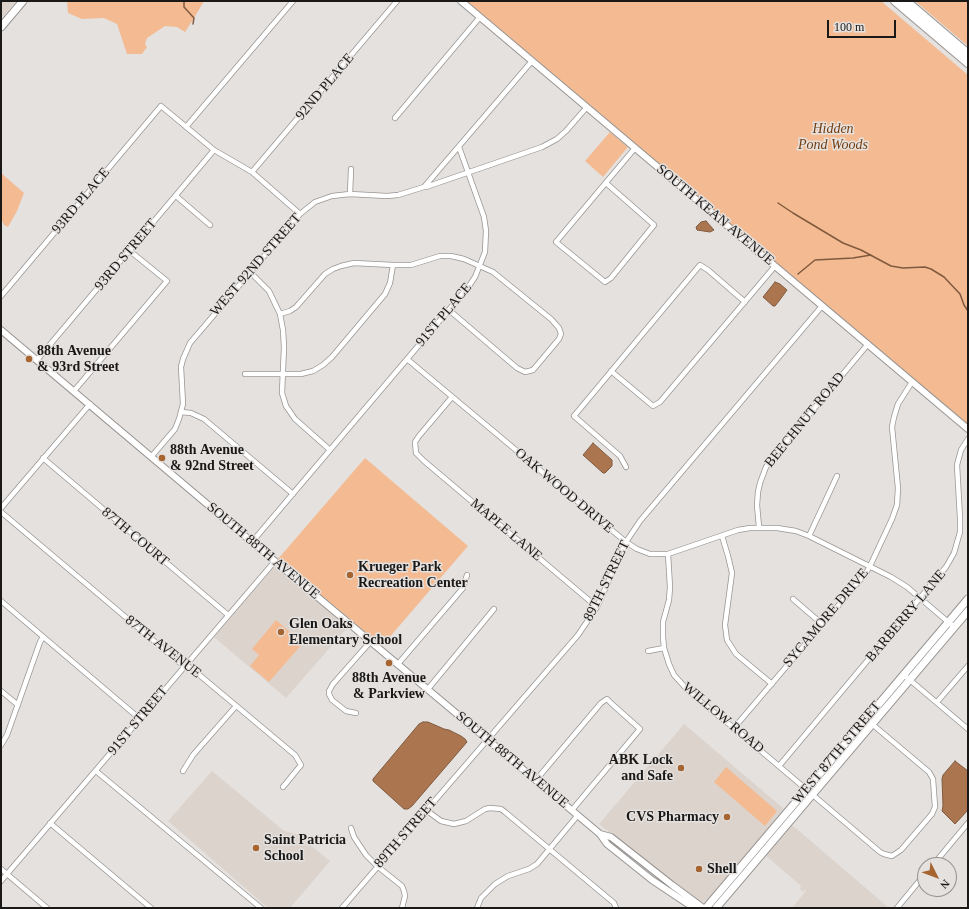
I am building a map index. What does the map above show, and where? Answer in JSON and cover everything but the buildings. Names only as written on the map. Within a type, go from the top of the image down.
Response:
[{"type":"highway","points":[[894,1],[968,63]]},
{"type":"highway","points":[[906,1],[968,54]]},
{"type":"main road","points":[[1,27],[23,1]]},
{"type":"main road","name":"WEST 87TH STREET","points":[[907,677],[948,622],[968,599]]},
{"type":"main road","name":"WEST 87TH STREET","points":[[705,908],[809,791],[907,677],[968,611]]},
{"type":"main road","name":"WEST 87TH STREET","points":[[716,908],[809,791]]},
{"type":"street","points":[[293,1],[186,127],[214,150],[252,172],[300,214]]},
{"type":"street","name":"92ND PLACE","points":[[252,172],[397,1]]},
{"type":"street","name":"SOUTH KEAN AVENUE","points":[[462,1],[968,429]]},
{"type":"street","points":[[395,118],[480,17]]},
{"type":"street","points":[[424,187],[532,61]]},
{"type":"street","name":"93RD PLACE","points":[[1,296],[161,106],[186,127]]},
{"type":"street","points":[[459,146],[469,173],[542,147],[557,139],[587,107]]},
{"type":"street","points":[[606,183],[654,225],[611,278],[605,282],[556,242],[635,148]]},
{"type":"street","name":"93RD STREET","points":[[37,360],[214,150]]},
{"type":"street","points":[[350,194],[351,169]]},
{"type":"street","name":"WEST 92ND STREET","points":[[151,456],[175,429],[182,404],[181,367],[187,348],[193,338],[305,208],[320,200],[332,196],[350,194],[387,196],[398,195],[469,173]]},
{"type":"street","name":"91ST PLACE","points":[[252,542],[469,286],[480,266],[485,252],[486,243],[484,217],[469,173]]},
{"type":"street","points":[[176,196],[210,225]]},
{"type":"street","points":[[74,391],[167,281],[130,251]]},
{"type":"street","points":[[280,314],[290,311],[296,307],[317,282],[333,269],[347,264],[411,265],[435,257],[447,256],[464,259],[499,276],[551,319],[559,328],[561,334],[559,340],[533,370],[525,372],[517,368],[448,310]]},
{"type":"street","points":[[245,374],[282,375],[307,373],[318,369],[328,361],[385,294],[390,284],[393,265]]},
{"type":"street","points":[[626,467],[620,456],[574,416],[700,265],[708,270],[745,302]]},
{"type":"street","points":[[611,371],[654,406],[664,398],[775,266]]},
{"type":"street","points":[[250,272],[268,291],[280,314],[284,347],[282,393],[289,411],[330,450]]},
{"type":"street","name":"89TH STREET","points":[[342,908],[578,635],[597,607],[626,542],[644,516],[822,306]]},
{"type":"street","name":"SOUTH 88TH AVENUE","points":[[2,332],[90,404],[578,815],[600,834],[607,844],[652,880],[694,908]]},
{"type":"street","name":"BEECHNUT ROAD","points":[[759,527],[757,505],[758,492],[760,483],[770,460],[868,344]]},
{"type":"street","name":"OAK WOOD DRIVE","points":[[407,359],[632,547],[646,553],[668,554],[738,530],[759,527],[785,529],[809,536],[898,580],[954,627]]},
{"type":"street","name":"SYCAMORE DRIVE","points":[[734,728],[866,573],[870,566],[897,505],[898,488],[892,434],[893,422],[900,399],[912,382]]},
{"type":"street","name":"MAPLE LANE","points":[[452,397],[418,436],[413,453],[597,607]]},
{"type":"street","points":[[1,508],[90,404]]},
{"type":"street","points":[[181,412],[191,413],[204,419],[293,494]]},
{"type":"street","name":"BARBERRY LANE","points":[[779,766],[946,567],[960,532],[957,465],[961,450],[968,439]]},
{"type":"street","name":"87TH COURT","points":[[43,458],[228,615]]},
{"type":"street","points":[[809,536],[837,476]]},
{"type":"street","name":"87TH AVENUE","points":[[1,512],[180,663],[191,668],[296,755],[301,765],[283,787]]},
{"type":"street","points":[[722,536],[732,573],[725,625],[727,640],[736,654],[772,684]]},
{"type":"street","name":"WILLOW ROAD","points":[[668,554],[670,587],[663,622],[664,648],[668,664],[679,681],[701,702],[734,728],[880,852],[888,856],[895,855],[934,811],[933,779],[930,773],[868,722]]},
{"type":"street","name":"91ST STREET","points":[[1,881],[275,561]]},
{"type":"street","points":[[398,664],[463,588],[466,575]]},
{"type":"street","points":[[793,599],[822,624]]},
{"type":"street","points":[[1,601],[140,719]]},
{"type":"street","points":[[428,689],[494,609]]},
{"type":"street","points":[[1,745],[7,735],[43,637]]},
{"type":"street","points":[[356,714],[346,711],[332,700],[329,691],[371,641]]},
{"type":"street","points":[[648,652],[664,648]]},
{"type":"street","points":[[937,702],[968,666]]},
{"type":"street","points":[[907,677],[968,729]]},
{"type":"street","points":[[1,691],[18,705]]},
{"type":"street","points":[[536,780],[601,703],[607,699],[640,728],[572,810]]},
{"type":"street","points":[[183,771],[193,755],[236,706]]},
{"type":"street","points":[[96,771],[261,908]]},
{"type":"street","points":[[426,810],[441,821],[454,824],[466,821],[485,809],[500,809],[614,903],[616,908]]},
{"type":"street","points":[[477,908],[481,898],[495,884],[508,876],[532,867],[540,860],[578,815]]},
{"type":"street","points":[[50,823],[151,908]]},
{"type":"street","points":[[940,857],[968,823]]},
{"type":"street","points":[[351,828],[354,837],[362,850],[377,866],[402,886],[404,891],[402,908]]},
{"type":"street","name":"SOUTH 88TH AVENUE","points":[[600,834],[611,837],[672,885],[705,908]]},
{"type":"street","points":[[1,869],[47,908]]},
{"type":"street","points":[[897,908],[917,884]]},
{"type":"shaded area","points":[[1,1],[16,1],[1,19]]},
{"type":"shaded area","points":[[706,221],[714,230],[710,232],[697,230],[696,227],[701,222]]},
{"type":"shaded area","points":[[775,282],[787,290],[775,306],[773,306],[763,297]]},
{"type":"shaded area","points":[[593,443],[612,460],[612,466],[605,473],[603,473],[583,455]]},
{"type":"shaded area","name":"Glen Oaks Elementary School","points":[[275,566],[348,627],[286,698],[214,637]]},
{"type":"shaded area","points":[[428,722],[449,730],[461,736],[467,742],[412,806],[408,809],[404,809],[373,781],[373,779],[419,724]]},
{"type":"shaded area","points":[[684,724],[784,809],[711,897],[703,902],[699,901],[668,879],[599,824]]},
{"type":"shaded area","points":[[955,761],[968,771],[968,810],[955,824],[942,811],[942,779],[943,775]]},
{"type":"shaded area","name":"Saint Patricia School","points":[[212,771],[284,831],[297,834],[330,861],[290,908],[268,908],[168,821]]},
{"type":"shaded area","points":[[791,824],[889,908],[792,908],[806,891],[805,890],[803,892],[800,889],[801,886],[765,855]]},
{"type":"green space","points":[[67,1],[204,1],[185,32],[177,27],[165,26],[147,38],[145,44],[147,47],[142,54],[127,54],[117,24],[104,18],[82,19],[68,13]]},
{"type":"green space","name":"Hidden Pond Woods","points":[[462,1],[881,1],[968,75],[968,429]]},
{"type":"green space","points":[[915,1],[968,1],[968,46]]},
{"type":"green space","points":[[610,132],[628,147],[603,177],[585,161]]},
{"type":"green space","points":[[1,173],[24,193],[17,211],[8,227],[4,225],[1,218]]},
{"type":"green space","points":[[365,458],[468,546],[382,646],[278,559]]},
{"type":"green space","points":[[276,620],[303,643],[269,682],[250,666],[259,655],[252,649]]},
{"type":"green space","points":[[726,767],[777,811],[765,826],[714,782]]},
{"type":"waterway","points":[[184,1],[184,7],[194,18],[193,24]]},
{"type":"waterway","points":[[778,203],[843,243],[861,250],[891,266],[903,268],[925,267],[931,269],[944,277],[960,294],[968,311]]},
{"type":"waterway","points":[[798,274],[815,260],[853,258],[871,255]]},
{"type":"place","name":"88th Avenue & 93rd Street","points":[[29,359]]},
{"type":"place","name":"88th Avenue & 92nd Street","points":[[162,458]]},
{"type":"place","name":"Krueger Park Recreation Center","points":[[350,575]]},
{"type":"place","name":"Glen Oaks Elementary School","points":[[281,632]]},
{"type":"place","name":"88th Avenue & Parkview","points":[[389,663]]},
{"type":"place","name":"ABK Lock and Safe","points":[[681,768]]},
{"type":"place","name":"CVS Pharmacy","points":[[727,817]]},
{"type":"place","name":"Saint Patricia School","points":[[256,848]]},
{"type":"place","name":"Shell","points":[[699,869]]}]
